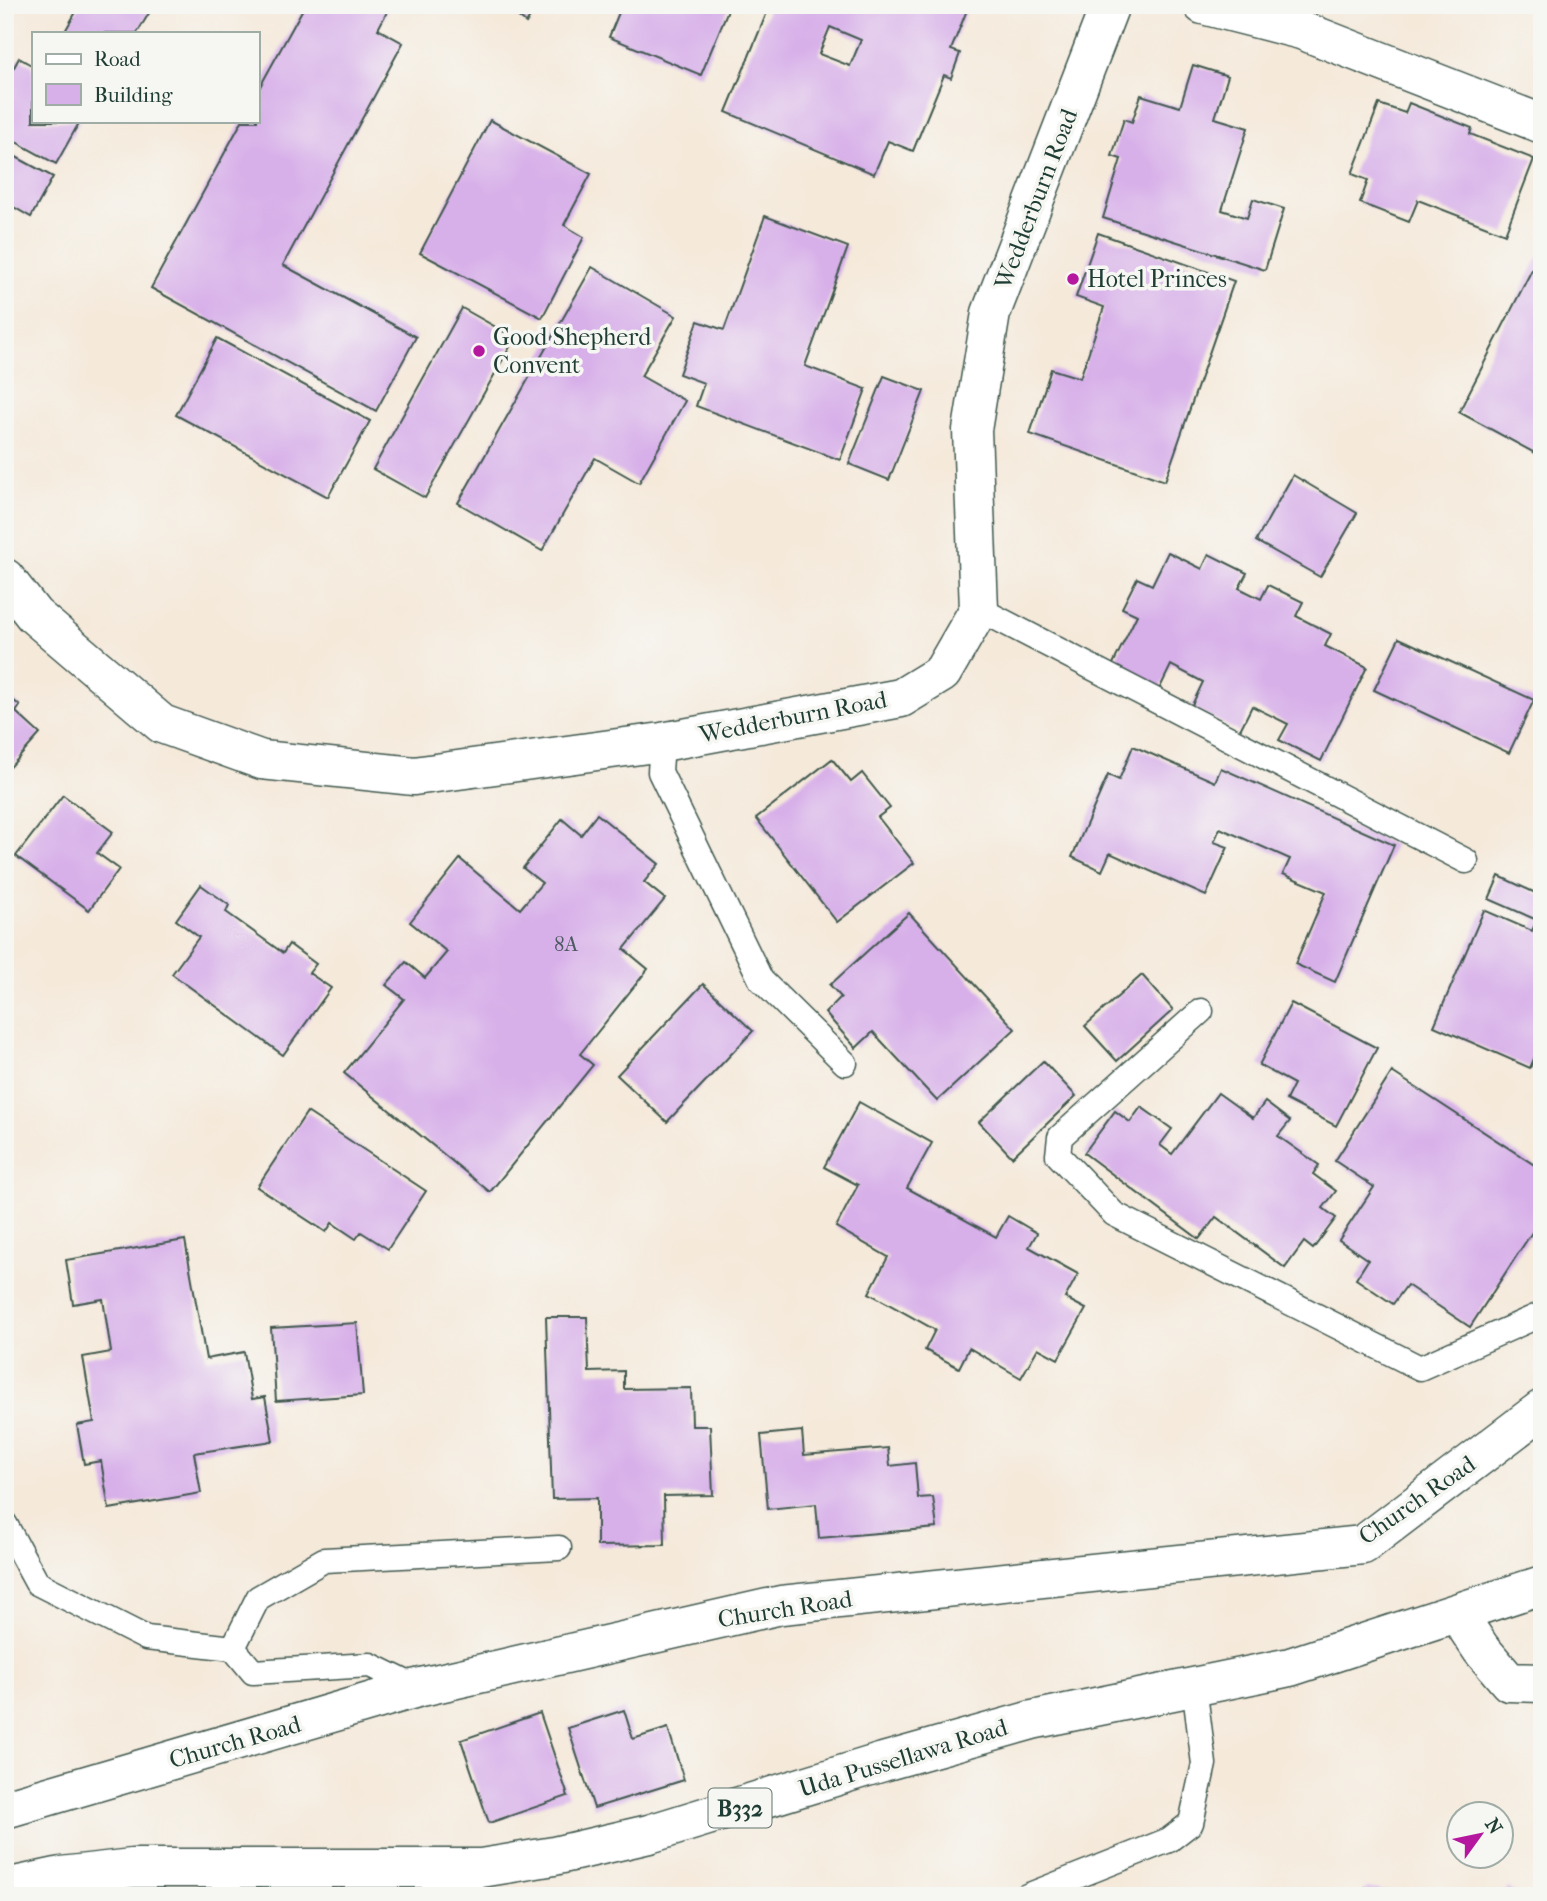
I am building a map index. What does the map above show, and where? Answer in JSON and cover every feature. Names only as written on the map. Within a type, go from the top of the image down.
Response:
[{"type":"street","name":"Wedderburn Road","points":[[5,578],[34,615],[162,724],[262,760],[415,776],[662,742],[901,698],[942,673],[979,609],[972,429],[991,313],[1110,5]]},
{"type":"street","points":[[1203,5],[1301,30],[1542,124]]},
{"type":"street","name":"Church Road","points":[[5,1810],[417,1688],[781,1605],[1363,1545],[1542,1409]]},
{"type":"street","name":"Uda Pussellawa Road","points":[[5,1888],[61,1876],[132,1868],[481,1868],[554,1856],[649,1834],[883,1762],[1032,1720],[1290,1667],[1542,1585]]},
{"type":"street","points":[[1457,1613],[1508,1682],[1542,1683]]},
{"type":"lane","points":[[979,609],[1466,861]]},
{"type":"lane","points":[[662,742],[660,772],[761,980],[845,1063]]},
{"type":"lane","points":[[1201,1012],[1060,1137],[1058,1155],[1114,1213],[1420,1368],[1542,1314]]},
{"type":"lane","points":[[5,1524],[37,1583],[146,1638],[233,1648],[253,1672],[370,1665],[417,1688]]},
{"type":"lane","points":[[233,1648],[258,1598],[324,1560],[559,1548]]},
{"type":"lane","points":[[1027,1896],[1168,1840],[1191,1824],[1204,1764],[1194,1686]]},
{"type":"building","points":[[80,5],[154,5],[138,32],[65,32]]},
{"type":"building","points":[[305,5],[380,5],[388,10],[378,29],[403,43],[283,265],[416,337],[376,411],[151,288],[241,122],[259,122],[259,88]]},
{"type":"building","points":[[504,5],[539,5],[526,23]]},
{"type":"building","points":[[622,5],[730,5],[701,75],[609,37]]},
{"type":"building","points":[[770,5],[969,5],[951,50],[960,53],[951,78],[944,75],[913,151],[888,141],[874,174],[726,112]],"holes":[[[830,27],[861,40],[850,66],[819,54]]]},
{"type":"building","points":[[19,58],[32,65],[32,122],[79,122],[56,164],[5,136],[5,84]]},
{"type":"building","points":[[1193,65],[1228,76],[1215,118],[1248,128],[1222,210],[1247,218],[1253,199],[1284,209],[1265,270],[1103,218],[1121,159],[1112,156],[1124,119],[1132,122],[1141,95],[1180,107]]},
{"type":"building","points":[[1409,103],[1472,128],[1470,134],[1534,159],[1505,234],[1418,200],[1409,222],[1360,203],[1368,180],[1352,174],[1379,104],[1405,113]]},
{"type":"building","points":[[490,120],[591,174],[564,225],[584,237],[542,318],[420,253]]},
{"type":"building","points":[[5,151],[53,177],[31,217],[5,202]]},
{"type":"building","points":[[765,216],[848,247],[805,366],[866,389],[840,460],[696,406],[704,383],[679,374],[698,321],[724,330]]},
{"type":"building","points":[[1098,233],[1234,281],[1165,481],[1030,434],[1051,369],[1080,378],[1104,307],[1076,297]]},
{"type":"building","points":[[1542,250],[1542,457],[1459,412]]},
{"type":"building","points":[[592,267],[676,316],[641,376],[685,401],[639,483],[595,458],[542,551],[458,503]]},
{"type":"building","points":[[462,308],[515,338],[425,498],[373,469]]},
{"type":"building","points":[[217,338],[370,421],[328,497],[176,415]]},
{"type":"building","points":[[884,376],[924,391],[889,480],[849,464]]},
{"type":"building","points":[[1293,475],[1357,513],[1320,577],[1256,541]]},
{"type":"building","points":[[1168,552],[1202,569],[1209,554],[1247,573],[1239,588],[1261,599],[1268,585],[1303,602],[1296,616],[1331,634],[1325,646],[1367,667],[1321,761],[1279,740],[1288,724],[1252,706],[1239,732],[1191,707],[1203,682],[1171,665],[1158,692],[1111,668],[1137,615],[1122,608],[1137,578],[1152,585]]},
{"type":"building","points":[[1399,638],[1534,700],[1509,753],[1374,690]]},
{"type":"building","points":[[5,693],[20,706],[16,712],[40,734],[5,773]]},
{"type":"building","points":[[1133,746],[1215,782],[1221,768],[1394,845],[1335,982],[1295,964],[1326,892],[1283,874],[1290,859],[1220,828],[1214,842],[1228,847],[1206,896],[1110,853],[1102,871],[1072,857],[1108,775],[1119,780]]},
{"type":"building","points":[[832,759],[851,782],[862,773],[890,808],[878,817],[914,863],[837,922],[756,818]]},
{"type":"building","points":[[63,795],[113,832],[97,853],[119,869],[89,910],[16,856]]},
{"type":"building","points":[[597,814],[659,864],[644,882],[665,899],[624,949],[648,969],[580,1054],[593,1065],[490,1192],[344,1073],[404,999],[386,985],[406,962],[425,978],[447,952],[410,922],[460,859],[520,909],[542,883],[523,868],[562,819],[581,835]]},
{"type":"building","points":[[1499,876],[1542,896],[1542,1041],[1530,1068],[1434,1026],[1484,910],[1532,931],[1537,920],[1489,899]]},
{"type":"building","points":[[201,885],[229,905],[226,912],[283,953],[289,944],[316,964],[309,973],[331,988],[283,1055],[172,974],[199,937],[176,920]]},
{"type":"building","points":[[909,913],[1015,1029],[937,1101],[873,1032],[856,1048],[825,1013],[841,997],[830,985]]},
{"type":"building","points":[[1142,975],[1173,1010],[1117,1061],[1085,1026]]},
{"type":"building","points":[[703,984],[753,1031],[667,1122],[617,1075]]},
{"type":"building","points":[[1291,1003],[1377,1048],[1336,1126],[1286,1100],[1294,1084],[1259,1065]]},
{"type":"building","points":[[1043,1061],[1076,1096],[1012,1157],[979,1122]]},
{"type":"building","points":[[1392,1072],[1542,1170],[1542,1217],[1470,1327],[1407,1285],[1393,1304],[1356,1279],[1368,1260],[1339,1240],[1374,1187],[1335,1161]]},
{"type":"building","points":[[1218,1093],[1253,1118],[1265,1102],[1290,1121],[1278,1136],[1319,1165],[1313,1174],[1336,1191],[1323,1208],[1336,1218],[1313,1249],[1304,1242],[1285,1268],[1216,1217],[1199,1239],[1084,1153],[1115,1111],[1130,1122],[1141,1107],[1172,1129],[1160,1145],[1172,1154]]},
{"type":"building","points":[[859,1102],[932,1143],[907,1188],[996,1237],[1008,1216],[1037,1233],[1029,1247],[1078,1274],[1065,1298],[1086,1309],[1058,1359],[1038,1348],[1021,1378],[969,1348],[959,1368],[925,1350],[935,1330],[869,1293],[888,1257],[836,1227],[858,1185],[824,1167]]},
{"type":"building","points":[[307,1112],[426,1191],[388,1249],[361,1232],[356,1239],[332,1223],[326,1232],[257,1187]]},
{"type":"building","points":[[185,1240],[206,1359],[244,1352],[252,1399],[265,1397],[273,1441],[194,1453],[201,1493],[109,1509],[101,1461],[84,1464],[77,1425],[94,1422],[83,1357],[111,1352],[103,1299],[73,1304],[66,1260]]},
{"type":"building","points":[[546,1317],[587,1317],[589,1372],[624,1371],[624,1389],[691,1388],[692,1426],[710,1426],[713,1495],[664,1496],[665,1545],[597,1546],[597,1498],[552,1499]]},
{"type":"building","points":[[357,1323],[363,1395],[276,1401],[271,1328]]},
{"type":"building","points":[[802,1431],[804,1455],[888,1448],[890,1466],[915,1463],[918,1498],[933,1497],[937,1528],[819,1538],[816,1504],[768,1509],[761,1435]]},
{"type":"building","points":[[624,1710],[633,1739],[668,1728],[684,1780],[594,1808],[568,1728]]},
{"type":"building","points":[[540,1713],[568,1796],[489,1823],[461,1740]]},
{"type":"building","points":[[1366,1888],[1404,1894],[1404,1896],[1364,1896]]},
{"type":"building","points":[[1508,1888],[1520,1896],[1503,1896]]},
{"type":"place","name":"Hotel Princes","points":[[1073,279]]},
{"type":"place","name":"Good Shepherd Convent","points":[[479,351]]}]
